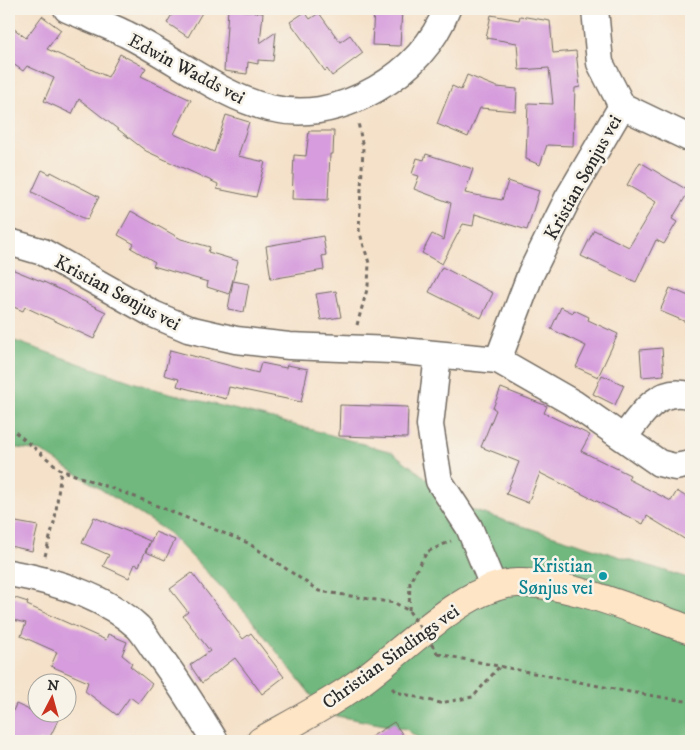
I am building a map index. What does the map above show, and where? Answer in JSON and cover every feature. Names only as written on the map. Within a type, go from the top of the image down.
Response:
[{"type":"street","name":"Edwin Wadds vei","points":[[67,9],[99,15],[126,35],[226,93],[267,108],[293,112],[322,110],[355,100],[392,80],[415,60],[431,42],[447,9]]},
{"type":"street","points":[[595,9],[600,63],[622,106],[691,139]]},
{"type":"street","name":"Kristian Sønjus vei","points":[[498,360],[531,273],[568,198],[622,106]]},
{"type":"street","name":"Kristian Sønjus vei","points":[[9,242],[43,252],[153,314],[188,329],[236,340],[289,346],[354,348],[498,360],[573,403],[624,438],[636,449],[659,463],[675,468],[691,464]]},
{"type":"street","points":[[438,355],[430,426],[439,481],[469,527],[494,588]]},
{"type":"street","points":[[624,438],[640,416],[659,398],[674,394],[691,396]]},
{"type":"street","points":[[9,573],[39,578],[76,590],[105,604],[138,628],[176,677],[215,741]]},
{"type":"street","name":"Christian Sindings vei","points":[[262,741],[357,685],[450,609],[476,594],[494,588],[515,583],[565,588],[691,630]]},
{"type":"path","points":[[354,348],[357,325],[368,286],[369,263],[359,230],[363,148],[355,100]]},
{"type":"path","points":[[9,427],[61,470],[138,498],[248,543],[319,591],[394,603],[410,611],[438,654],[691,702]]},
{"type":"path","points":[[39,578],[55,519],[61,470]]},
{"type":"path","points":[[410,611],[410,582],[427,552],[451,541],[469,527]]},
{"type":"path","points":[[389,686],[396,692],[440,703],[473,697],[499,667]]},
{"type":"green space","points":[[9,339],[150,388],[392,452],[465,508],[691,579],[691,741],[422,741],[406,729],[326,714],[247,614],[169,533],[41,451],[9,447]]},
{"type":"building","points":[[175,9],[204,9],[188,37],[167,23]]},
{"type":"building","points":[[228,9],[263,13],[260,43],[276,32],[273,61],[258,60],[258,64],[248,62],[247,74],[224,71]]},
{"type":"building","points":[[374,9],[402,9],[400,46],[372,45]]},
{"type":"building","points":[[305,12],[310,19],[319,13],[340,42],[350,35],[363,53],[332,76],[327,69],[325,71],[290,22]]},
{"type":"building","points":[[491,15],[519,20],[520,16],[550,21],[553,53],[576,51],[580,87],[575,88],[573,146],[547,145],[540,165],[526,159],[528,103],[553,104],[549,68],[519,70],[517,43],[486,38]]},
{"type":"building","points":[[42,16],[61,30],[47,49],[108,77],[120,54],[146,68],[141,76],[191,100],[174,134],[214,152],[226,115],[249,122],[238,156],[265,162],[256,197],[217,189],[218,184],[146,151],[79,99],[72,114],[44,101],[54,78],[27,66],[23,71],[9,61],[9,25],[26,38]]},
{"type":"building","points":[[467,75],[497,87],[517,89],[516,111],[480,108],[468,137],[437,124],[452,86],[461,90]]},
{"type":"building","points":[[309,131],[334,131],[333,154],[330,154],[328,200],[292,199],[294,155],[306,156]]},
{"type":"building","points":[[426,154],[473,169],[465,193],[502,200],[508,181],[539,191],[527,230],[475,214],[473,226],[463,224],[442,264],[422,253],[432,234],[444,240],[451,203],[414,189],[419,176],[412,174],[417,158],[424,160]]},
{"type":"building","points":[[640,162],[689,191],[672,219],[677,222],[664,244],[656,240],[636,282],[581,256],[594,230],[629,247],[656,202],[627,185]]},
{"type":"building","points":[[42,170],[50,174],[51,172],[99,197],[87,220],[32,192]]},
{"type":"building","points":[[131,211],[181,239],[210,247],[208,252],[238,261],[229,294],[207,287],[208,282],[153,266],[155,262],[131,248],[134,244],[118,235]]},
{"type":"building","points":[[323,236],[326,255],[322,256],[324,270],[271,279],[266,246]]},
{"type":"building","points":[[442,267],[493,293],[481,318],[429,292]]},
{"type":"building","points":[[9,268],[46,283],[106,312],[94,339],[25,307],[23,311],[9,305]]},
{"type":"building","points":[[233,281],[249,284],[244,312],[228,309]]},
{"type":"building","points":[[670,288],[691,297],[691,324],[660,311]]},
{"type":"building","points":[[336,291],[341,317],[321,320],[316,294]]},
{"type":"building","points":[[561,307],[573,313],[574,310],[589,317],[588,320],[618,334],[598,377],[576,367],[586,346],[551,329]]},
{"type":"building","points":[[662,348],[664,375],[642,377],[640,350]]},
{"type":"building","points":[[170,350],[258,373],[261,363],[286,368],[287,365],[308,369],[301,402],[229,387],[226,399],[177,386],[179,379],[164,375]]},
{"type":"building","points":[[602,375],[624,385],[615,405],[593,394]]},
{"type":"building","points":[[501,388],[547,406],[544,413],[590,435],[581,451],[630,475],[628,479],[671,501],[677,491],[691,500],[691,531],[686,540],[647,516],[643,524],[540,473],[528,503],[506,494],[519,462],[481,447],[496,410],[493,408]]},
{"type":"building","points":[[340,405],[408,407],[407,438],[339,436]]},
{"type":"building","points":[[94,517],[150,541],[139,566],[135,564],[129,578],[103,566],[109,555],[82,543]]},
{"type":"building","points":[[16,522],[38,526],[32,551],[10,546]]},
{"type":"building","points":[[155,532],[175,540],[165,560],[146,552]]},
{"type":"building","points":[[192,573],[243,639],[251,633],[284,677],[262,694],[235,658],[202,683],[190,665],[210,651],[183,616],[188,612],[170,589]]},
{"type":"building","points":[[9,596],[28,602],[27,605],[106,640],[108,634],[127,642],[122,655],[132,663],[130,666],[152,684],[138,703],[130,697],[117,715],[85,691],[88,682],[78,678],[78,672],[65,672],[51,666],[57,652],[21,636],[26,623],[9,619]]},
{"type":"building","points":[[16,704],[28,709],[28,722],[57,722],[48,741],[15,741],[9,738],[9,720]]},
{"type":"building","points":[[394,722],[407,741],[365,741]]},
{"type":"place","name":"Kristian Sønjus vei","points":[[603,576]]}]
